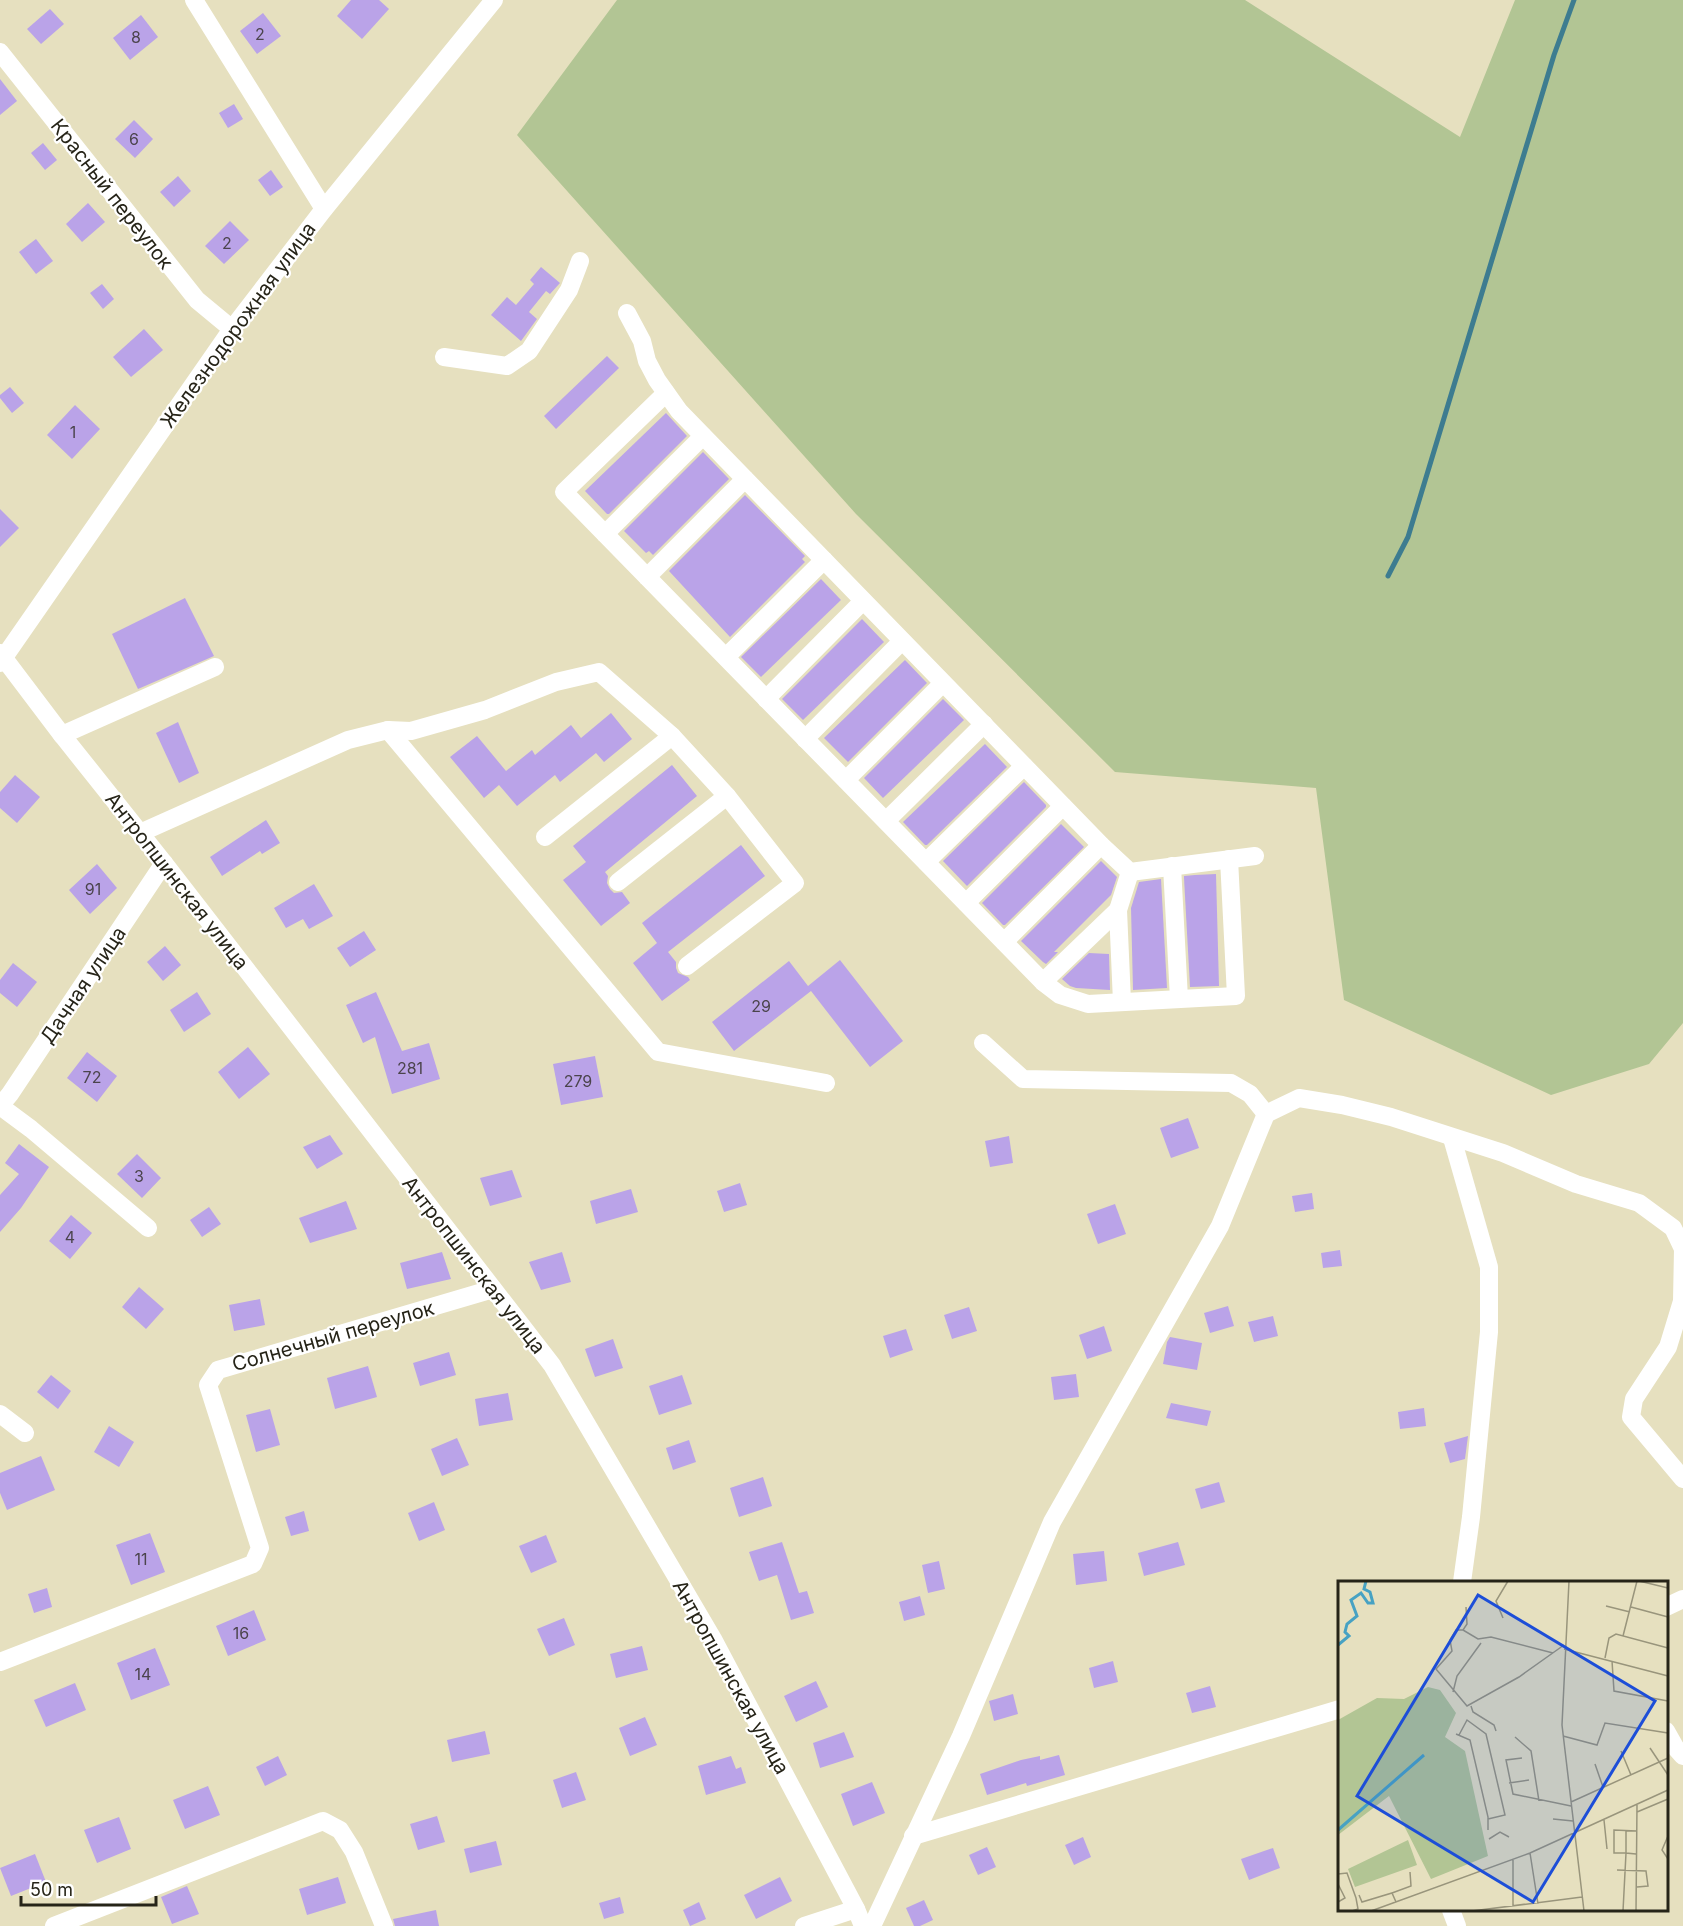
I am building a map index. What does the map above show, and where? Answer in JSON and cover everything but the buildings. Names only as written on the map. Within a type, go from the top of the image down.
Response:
[{"type":"street","points":[[194,0],[324,209]]},
{"type":"street","name":"Железнодорожная улица","points":[[1,658],[232,329],[324,209],[494,0]]},
{"type":"street","name":"Красный переулок","points":[[0,52],[197,300],[232,329]]},
{"type":"street","points":[[444,357],[507,366],[522,356],[529,351],[569,290],[580,261]]},
{"type":"street","points":[[627,313],[642,341],[647,361],[657,380],[679,411],[1101,845],[1130,872]]},
{"type":"street","points":[[666,393],[564,492],[1043,982],[1060,995],[1088,1004],[1236,996],[1229,859]]},
{"type":"street","points":[[605,534],[703,436]]},
{"type":"street","points":[[647,577],[745,479]]},
{"type":"street","points":[[726,657],[824,560]]},
{"type":"street","points":[[766,699],[863,601]]},
{"type":"street","points":[[805,739],[903,641]]},
{"type":"street","name":"Антропшинская улица","points":[[1,658],[164,863],[552,1365],[713,1639],[859,1918]]},
{"type":"street","points":[[62,735],[215,667]]},
{"type":"street","points":[[140,833],[348,740],[388,730],[411,731],[485,710],[556,681],[598,672],[672,736],[727,796],[795,883],[687,966]]},
{"type":"street","points":[[846,780],[943,683]]},
{"type":"street","points":[[886,821],[984,724]]},
{"type":"street","points":[[388,730],[658,1052],[826,1083]]},
{"type":"street","points":[[545,837],[672,736]]},
{"type":"street","points":[[926,862],[1024,766]]},
{"type":"street","points":[[618,882],[727,796]]},
{"type":"street","points":[[966,903],[1063,806]]},
{"type":"street","points":[[1004,942],[1101,845]]},
{"type":"street","points":[[1130,872],[1255,856]]},
{"type":"street","name":"Дачная улица","points":[[0,1106],[164,863]]},
{"type":"street","points":[[1172,866],[1179,999]]},
{"type":"street","points":[[1122,1002],[1118,910],[1130,872]]},
{"type":"street","points":[[1043,982],[1118,910]]},
{"type":"street","points":[[983,1043],[1023,1079],[1231,1083],[1250,1094],[1266,1114]]},
{"type":"street","points":[[872,1926],[961,1736],[1052,1522],[1220,1226],[1266,1114],[1299,1098],[1342,1105],[1391,1117],[1503,1153],[1576,1184],[1639,1203],[1673,1228],[1683,1249],[1682,1301],[1668,1347],[1634,1399],[1632,1417],[1683,1479]]},
{"type":"street","points":[[0,1106],[31,1129],[148,1228]]},
{"type":"street","points":[[1452,1138],[1489,1267],[1489,1332],[1471,1517],[1462,1581]]},
{"type":"street","name":"Солнечный переулок","points":[[0,1662],[253,1564],[260,1548],[208,1385],[218,1370],[493,1289]]},
{"type":"street","points":[[0,1414],[25,1433]]},
{"type":"street","points":[[1668,1606],[1683,1599]]},
{"type":"street","points":[[913,1836],[1338,1711]]},
{"type":"street","points":[[1668,1735],[1683,1756]]},
{"type":"street","points":[[54,1926],[323,1821],[340,1830],[354,1852],[384,1926]]},
{"type":"street","points":[[1451,1911],[1457,1926]]},
{"type":"street","points":[[804,1926],[859,1918]]},
{"type":"green space","points":[[617,0],[1245,0],[1460,137],[1515,0],[1683,0],[1683,1023],[1649,1064],[1551,1095],[1344,1000],[1316,788],[1115,772],[856,514],[517,135]]},
{"type":"waterway","points":[[1388,576],[1408,537],[1554,55],[1574,0]]}]
